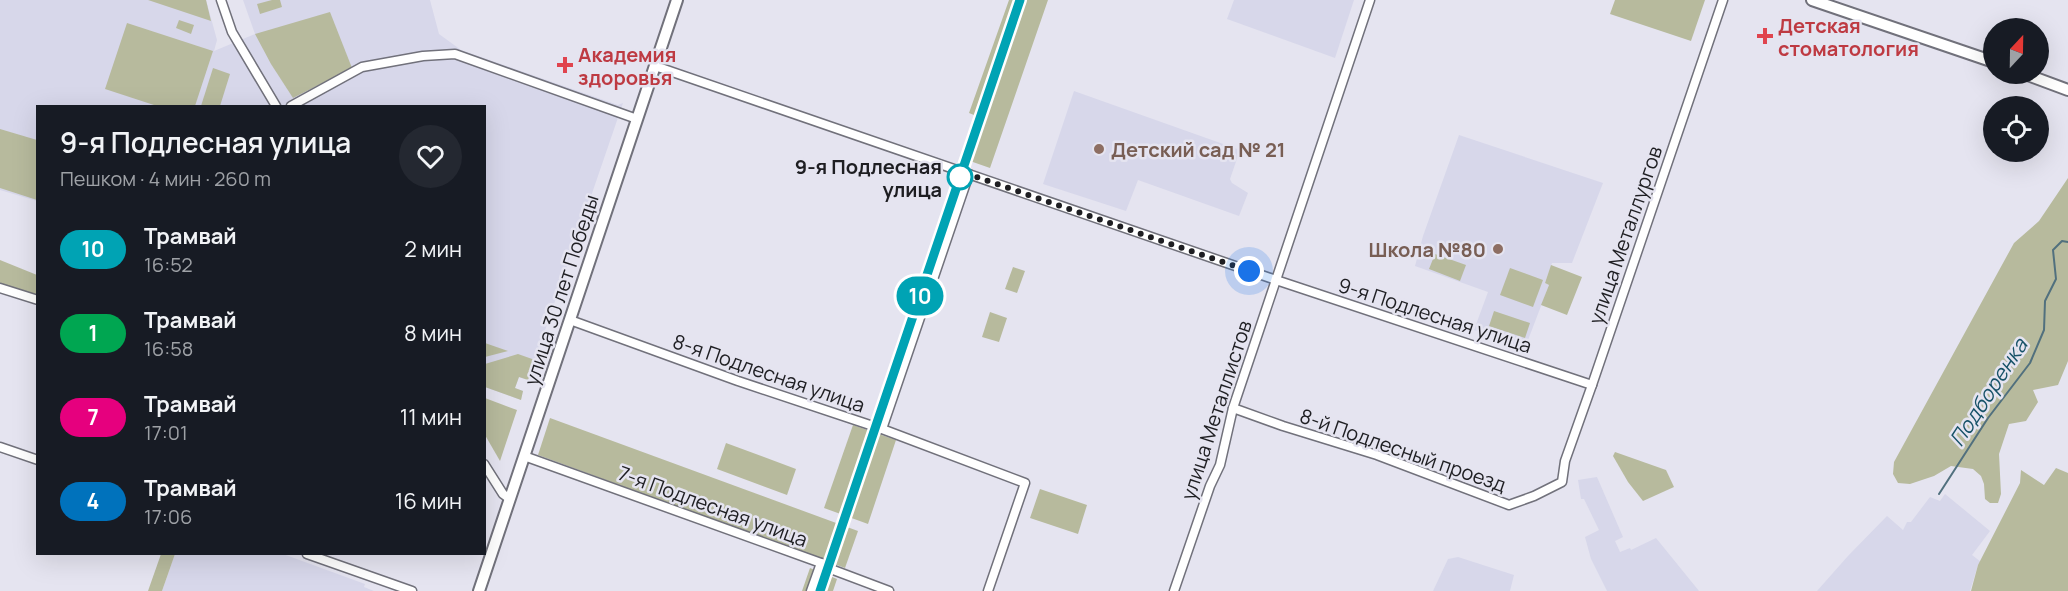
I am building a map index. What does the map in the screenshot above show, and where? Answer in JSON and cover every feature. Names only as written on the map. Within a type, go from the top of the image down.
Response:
[{"type":"main road","name":"улица 30 лет Победы","points":[[479,591],[677,0]]},
{"type":"main road","points":[[1812,0],[1983,58]]},
{"type":"main road","points":[[2049,83],[2068,90]]},
{"type":"street","points":[[221,0],[232,32],[275,105]]},
{"type":"street","name":"улица Металлистов","points":[[1174,591],[1210,486],[1220,465],[1233,408],[1370,0]]},
{"type":"street","name":"улица Металлургов","points":[[1562,482],[1565,460],[1723,0]]},
{"type":"street","points":[[293,105],[362,67],[423,56],[454,54],[637,119]]},
{"type":"street","name":"9-я Подлесная улица","points":[[655,66],[1276,280],[1592,385]]},
{"type":"street","points":[[882,429],[969,174]]},
{"type":"street","points":[[0,288],[36,299]]},
{"type":"street","name":"8-я Подлесная улица","points":[[570,320],[738,381],[882,429],[1025,483],[988,591]]},
{"type":"street","name":"8-й Подлесный проезд","points":[[1233,408],[1377,455],[1509,505],[1562,482]]},
{"type":"street","points":[[0,447],[36,459]]},
{"type":"street","name":"7-я Подлесная улица","points":[[524,456],[821,563],[828,568],[889,591]]},
{"type":"street","points":[[486,467],[503,494],[510,499]]},
{"type":"street","points":[[310,555],[412,591]]},
{"type":"street","points":[[811,591],[821,563]]},
{"type":"shaded area","points":[[0,0],[206,0],[217,40],[214,51],[255,34],[243,0],[430,0],[439,34],[461,50],[618,105],[623,103],[528,380],[519,377],[515,388],[523,391],[521,400],[486,387],[486,105],[36,105],[36,201],[0,190]]},
{"type":"shaded area","points":[[1234,0],[1354,0],[1335,58],[1227,19]]},
{"type":"shaded area","points":[[1074,91],[1240,150],[1230,179],[1232,183],[1248,193],[1239,216],[1138,180],[1126,211],[1043,184]]},
{"type":"shaded area","name":"Школа №80","points":[[1459,135],[1603,183],[1572,263],[1552,263],[1545,283],[1549,285],[1525,348],[1474,330],[1488,292],[1415,266],[1423,236]]},
{"type":"shaded area","points":[[1597,477],[1623,537],[1615,541],[1620,552],[1630,548],[1631,550],[1656,538],[1699,591],[1607,591],[1591,559],[1585,537],[1599,530],[1584,499],[1581,499],[1578,480]]},
{"type":"shaded area","points":[[1945,494],[1990,531],[1972,555],[1981,562],[1970,591],[1817,591],[1887,516],[1903,530],[1907,522],[1911,522],[1930,497],[1940,501]]},
{"type":"shaded area","points":[[175,555],[286,555],[365,584],[364,587],[374,591],[162,591]]},
{"type":"shaded area","points":[[1458,557],[1514,575],[1510,591],[1433,591],[1448,559]]},
{"type":"green space","points":[[148,0],[206,0],[211,21]]},
{"type":"green space","points":[[280,0],[282,7],[260,14],[257,4]]},
{"type":"green space","points":[[1009,0],[1048,0],[990,168],[970,161],[984,119],[969,113]]},
{"type":"green space","points":[[1615,0],[1705,0],[1691,41],[1610,14]]},
{"type":"green space","points":[[330,12],[352,68],[293,98],[255,34]]},
{"type":"green space","points":[[179,20],[194,25],[191,34],[176,28]]},
{"type":"green space","points":[[127,23],[213,51],[195,105],[154,105],[105,89]]},
{"type":"green space","points":[[213,68],[230,74],[220,105],[201,105]]},
{"type":"green space","points":[[0,129],[36,140],[36,200],[0,188]]},
{"type":"green space","points":[[2068,178],[2068,361],[2058,385],[2033,390],[2038,402],[2026,421],[2009,424],[1999,454],[2001,494],[1998,503],[1990,503],[1985,499],[1981,476],[1973,469],[1951,466],[1934,476],[1910,484],[1898,483],[1893,474],[1894,462],[2014,243],[2039,221]]},
{"type":"green space","points":[[1435,254],[1466,265],[1460,281],[1429,269]]},
{"type":"green space","points":[[0,260],[36,275],[36,295],[0,283]]},
{"type":"green space","points":[[1551,265],[1582,277],[1567,315],[1541,305],[1549,285],[1545,283]]},
{"type":"green space","points":[[1013,267],[1025,271],[1017,293],[1005,289]]},
{"type":"green space","points":[[1510,268],[1543,280],[1533,307],[1500,295]]},
{"type":"green space","points":[[1494,311],[1530,323],[1525,338],[1489,326]]},
{"type":"green space","points":[[990,312],[1007,318],[999,342],[982,337]]},
{"type":"green space","points":[[486,343],[508,351],[486,357]]},
{"type":"green space","points":[[518,354],[535,360],[528,380],[519,377],[515,388],[523,391],[521,400],[486,387],[486,364]]},
{"type":"green space","points":[[486,398],[517,410],[500,461],[486,437]]},
{"type":"green space","points":[[550,418],[858,531],[845,568],[538,455]]},
{"type":"green space","points":[[853,425],[896,440],[868,524],[824,508]]},
{"type":"green space","points":[[726,443],[796,469],[787,495],[717,469]]},
{"type":"green space","points":[[1615,452],[1666,470],[1674,487],[1643,501],[1628,482],[1613,456]]},
{"type":"green space","points":[[2056,468],[2068,473],[2068,591],[1971,591],[1978,565],[2020,483],[2021,470],[2044,485]]},
{"type":"green space","points":[[1040,489],[1087,505],[1078,534],[1030,518]]},
{"type":"green space","points":[[161,555],[175,555],[162,591],[148,591]]},
{"type":"green space","points":[[810,568],[837,579],[833,591],[802,591]]},
{"type":"waterway","name":"Подборенка","points":[[1939,494],[1988,418],[2030,363],[2044,330],[2045,301],[2056,279],[2053,250],[2062,241],[2068,242]]},
{"type":"tram line","points":[[820,591],[1020,0]]},
{"type":"tram line","name":"10","points":[[820,591],[1020,0]]},
{"type":"place","name":"Детская стоматология","points":[[1765,36]]},
{"type":"place","name":"Академия здоровья","points":[[565,65]]},
{"type":"place","name":"Детский сад № 21","points":[[1099,149]]},
{"type":"place","name":"9-я Подлесная улица","points":[[960,177]]},
{"type":"place","name":"Школа №80","points":[[1498,249]]},
{"type":"route","points":[[960,177],[962,172],[1249,271]]}]
